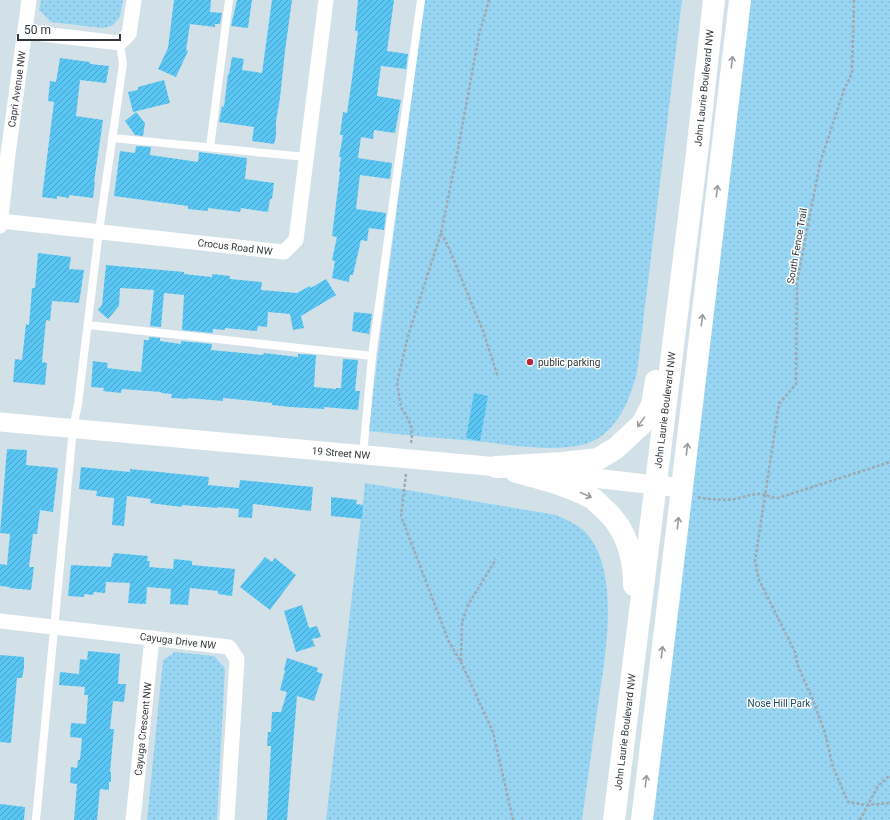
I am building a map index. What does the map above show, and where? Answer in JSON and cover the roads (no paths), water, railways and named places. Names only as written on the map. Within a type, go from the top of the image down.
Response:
[{"type":"main road","name":"John Laurie Boulevard NW","points":[[614,820],[697,153],[714,0]]},
{"type":"main road","points":[[642,820],[740,0]]},
{"type":"main road","points":[[496,467],[562,463],[598,458],[616,448],[642,424],[652,405],[674,277],[682,215],[697,153]]},
{"type":"main road","points":[[496,467],[558,483],[593,498],[608,512],[622,529],[630,548],[634,568],[632,669]]},
{"type":"street","name":"Capri Avenue NW","points":[[0,224],[29,0]]},
{"type":"street","points":[[25,32],[120,44],[129,34],[134,0]]},
{"type":"street","name":"Crocus Road NW","points":[[0,224],[100,231],[284,252],[296,240],[326,0]]},
{"type":"street","name":"19 Street NW","points":[[0,422],[364,454],[656,484],[682,488]]},
{"type":"street","name":"Cayuga Drive NW","points":[[0,621],[229,647],[237,659],[227,820]]},
{"type":"street","name":"Cayuga Crescent NW","points":[[133,820],[152,638]]},
{"type":"lane","points":[[210,147],[229,0]]},
{"type":"lane","points":[[364,454],[372,356],[421,0]]},
{"type":"lane","points":[[36,820],[73,428],[78,404],[123,64],[120,44]]},
{"type":"lane","points":[[112,138],[306,157]]},
{"type":"lane","points":[[88,325],[372,356]]},
{"type":"place","name":"public parking","points":[[530,362]]},
{"type":"park label","name":"Nose Hill Park","points":[[779,703]]}]
